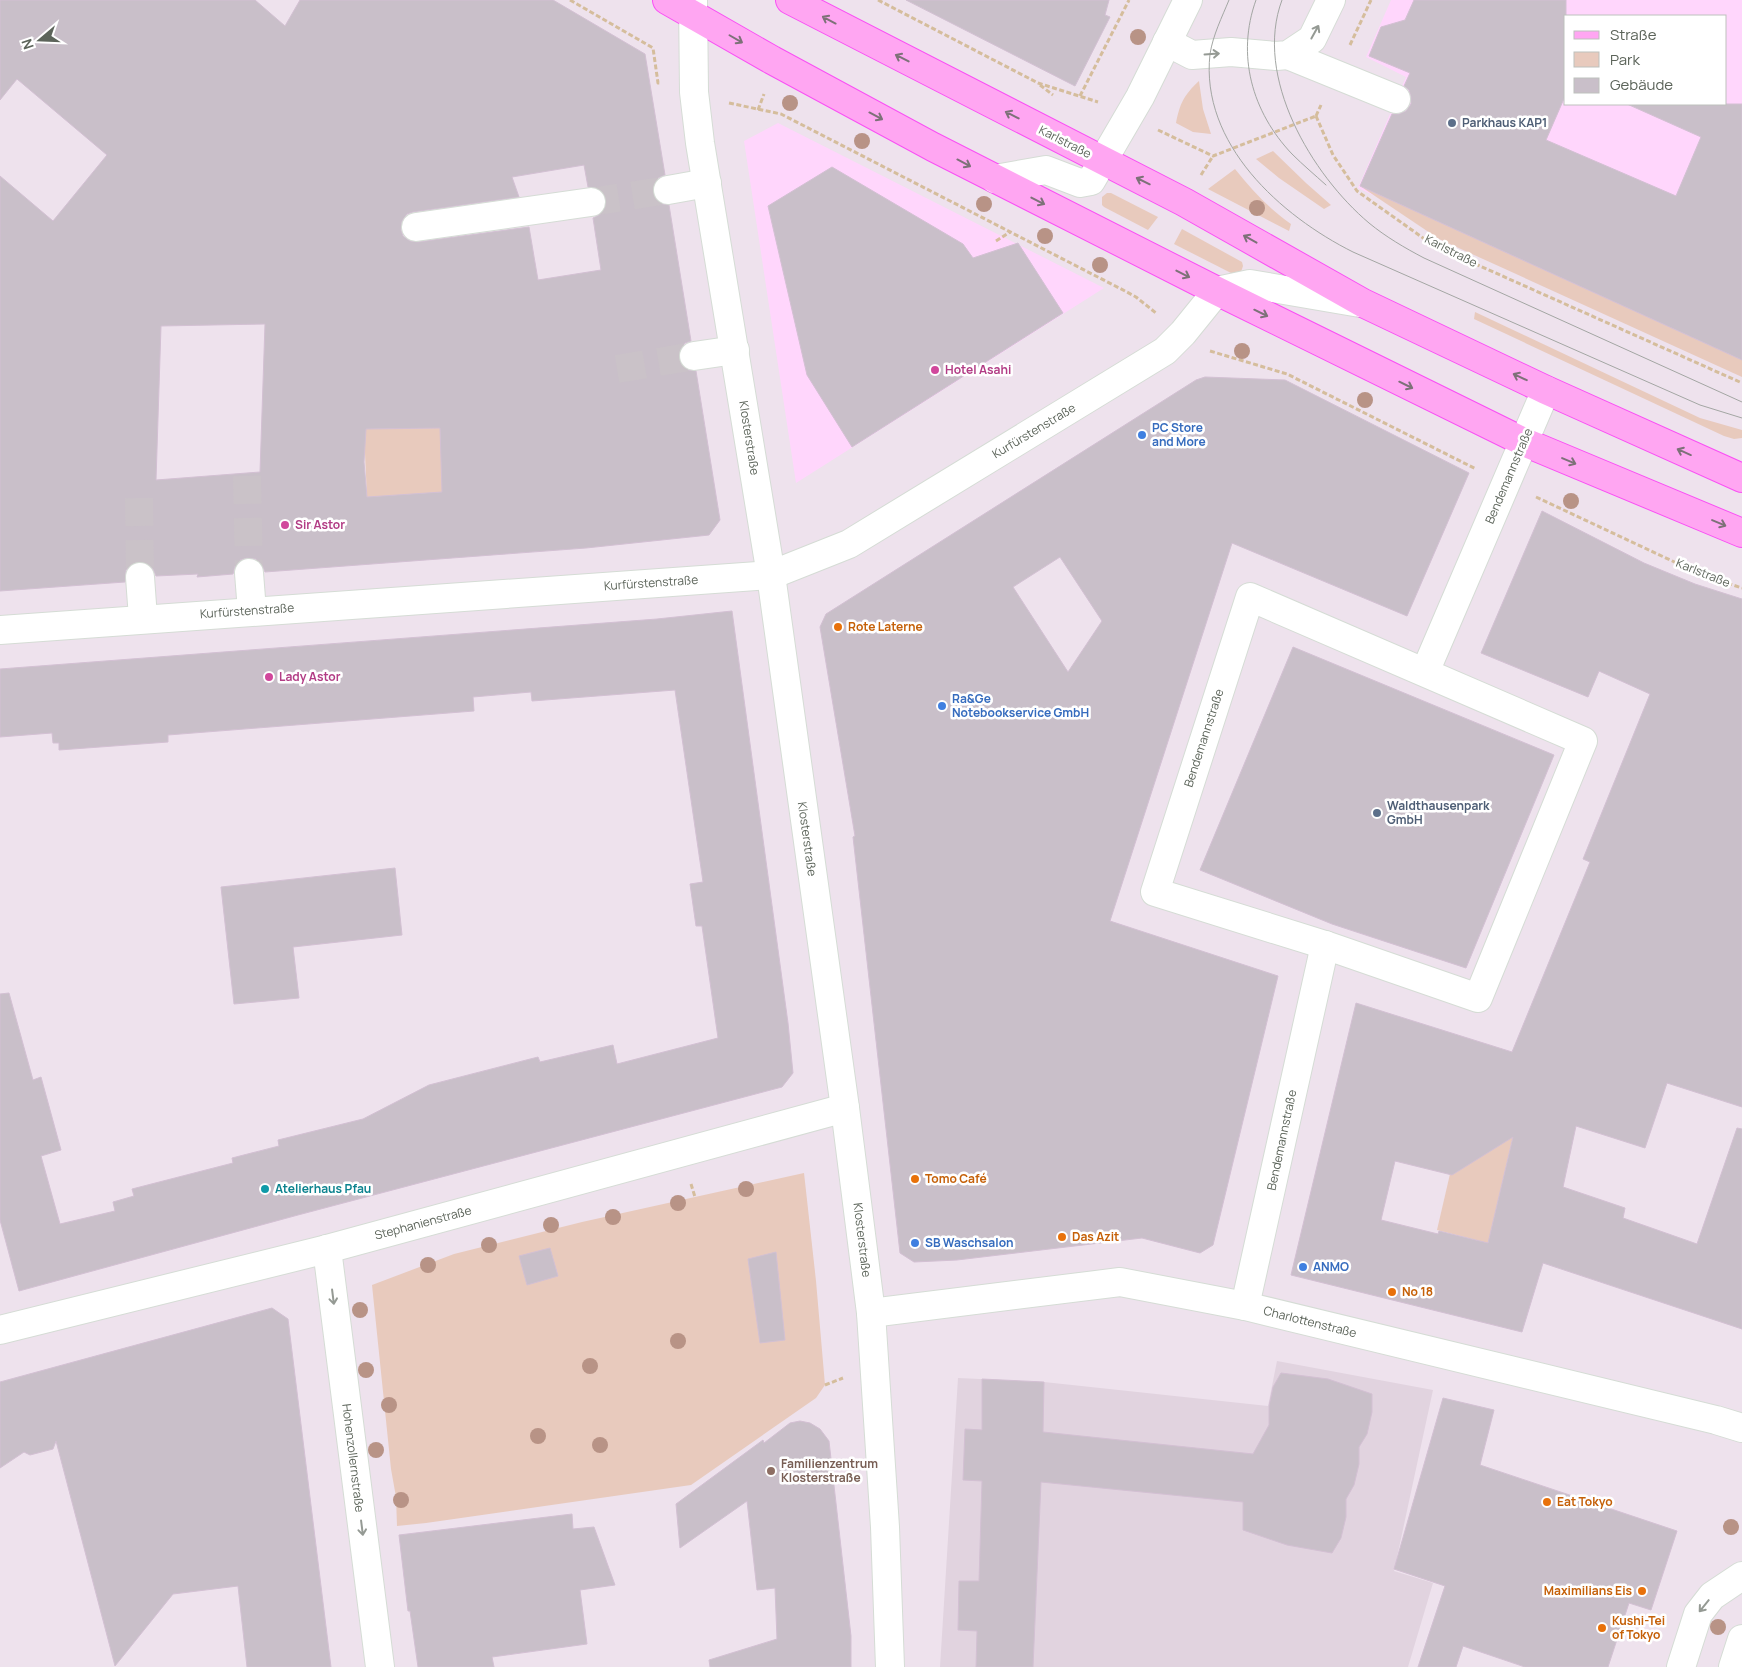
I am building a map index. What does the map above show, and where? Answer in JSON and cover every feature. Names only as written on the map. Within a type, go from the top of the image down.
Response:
[{"type":"main road","points":[[667,0],[693,7],[772,60],[995,179],[1217,291],[1524,442],[1742,533]]},
{"type":"main road","name":"Karlstraße","points":[[790,0],[1184,202],[1364,303],[1546,390],[1737,474]]},
{"type":"street","points":[[995,179],[1046,170],[1080,183],[1091,180],[1140,97],[1188,0]]},
{"type":"street","points":[[1288,55],[1312,39],[1331,0]]},
{"type":"street","name":"Klosterstraße","points":[[693,7],[694,92],[707,183],[771,574],[845,1108],[871,1313],[885,1527],[890,1667]]},
{"type":"street","points":[[1167,42],[1192,55],[1231,52],[1276,56],[1288,55],[1396,99]]},
{"type":"street","points":[[668,190],[707,183]]},
{"type":"street","points":[[416,227],[590,202]]},
{"type":"street","name":"Karlstraße","points":[[1217,291],[1250,284],[1364,303]]},
{"type":"street","name":"Kurfürstenstraße","points":[[0,630],[143,618],[771,574],[849,544],[1165,351],[1184,333],[1217,291]]},
{"type":"street","points":[[694,356],[735,350]]},
{"type":"street","name":"Bendemannstraße","points":[[1425,672],[1546,390]]},
{"type":"street","points":[[249,573],[252,611]]},
{"type":"street","points":[[140,577],[143,618]]},
{"type":"street","name":"Bendemannstraße","points":[[1250,597],[1583,742],[1478,998],[1325,945],[1155,892],[1250,597]]},
{"type":"street","name":"Bendemannstraße","points":[[1245,1306],[1325,945]]},
{"type":"street","name":"Stephanienstraße","points":[[0,1330],[327,1249],[845,1108]]},
{"type":"street","name":"Hohenzollernstraße","points":[[327,1249],[380,1667]]},
{"type":"street","name":"Charlottenstraße","points":[[871,1313],[1120,1282],[1245,1306],[1716,1420],[1742,1428]]},
{"type":"street","points":[[1681,1667],[1698,1614],[1712,1596],[1742,1576]]},
{"type":"street","points":[[1733,1667],[1742,1639]]},
{"type":"path","points":[[571,0],[653,48],[658,83],[666,82]]},
{"type":"path","points":[[878,0],[1038,83],[1100,102]]},
{"type":"path","points":[[1080,96],[1129,0]]},
{"type":"path","points":[[758,110],[768,86]]},
{"type":"path","points":[[723,102],[782,114],[1136,297],[1157,314]]},
{"type":"path","name":"Karlstraße","points":[[1213,156],[1316,116],[1333,156],[1358,192],[1433,245],[1742,383]]},
{"type":"path","points":[[1177,139],[1213,156],[1198,181]]},
{"type":"path","points":[[996,241],[1010,232]]},
{"type":"path","points":[[1210,351],[1287,374],[1477,469]]},
{"type":"path","name":"Karlstraße","points":[[1529,494],[1700,574],[1742,588]]},
{"type":"shaded area","points":[[1391,0],[1742,0],[1742,368],[1358,188],[1406,77],[1366,57]]},
{"type":"shaded area","points":[[778,123],[1104,288],[796,483],[744,141]]},
{"type":"shaded area","points":[[1277,1361],[1433,1390],[1394,1571],[1433,1583],[1408,1667],[940,1667],[958,1378],[1044,1382],[1268,1406]]},
{"type":"green space","points":[[1199,81],[1203,109],[1211,134],[1193,132],[1176,123],[1183,100]]},
{"type":"green space","points":[[1273,151],[1331,205],[1324,209],[1279,178],[1256,159]]},
{"type":"green space","points":[[1235,169],[1275,212],[1291,224],[1289,231],[1208,189]]},
{"type":"green space","points":[[1360,186],[1742,360],[1742,377],[1439,239]]},
{"type":"green space","points":[[1107,193],[1111,193],[1158,217],[1148,230],[1104,207],[1102,205],[1102,197]]},
{"type":"green space","points":[[1182,229],[1242,262],[1241,272],[1235,275],[1174,244]]},
{"type":"green space","points":[[1475,312],[1700,418],[1742,430],[1742,438],[1734,439],[1724,436],[1474,319]]},
{"type":"green space","points":[[440,428],[443,492],[367,497],[365,453],[312,456],[365,429]]},
{"type":"green space","points":[[1466,1105],[1517,1119],[1488,1243],[1437,1230]]},
{"type":"green space","points":[[804,1173],[825,1385],[816,1398],[691,1485],[397,1526],[396,1497],[391,1469],[372,1285],[454,1254],[582,1222]]},
{"type":"building","points":[[0,0],[255,0],[285,26],[300,0],[553,0],[645,54],[665,175],[658,178],[654,184],[653,192],[656,200],[662,204],[669,205],[691,341],[685,343],[680,350],[679,359],[681,365],[688,370],[696,371],[720,520],[709,535],[586,548],[265,572],[262,565],[256,559],[247,558],[240,560],[235,566],[233,574],[197,577],[198,574],[156,576],[153,569],[147,563],[138,562],[131,564],[126,570],[125,582],[0,591],[0,176],[53,221],[107,155],[17,79],[0,100]],"holes":[[[584,165],[588,187],[597,188],[604,193],[606,199],[606,207],[601,214],[593,218],[601,270],[538,280],[529,227],[418,242],[410,241],[403,236],[401,230],[402,221],[407,214],[519,197],[512,177]],[[265,324],[260,472],[156,480],[161,326]],[[440,428],[442,492],[367,497],[364,462],[366,429]]]},
{"type":"building","points":[[906,0],[1109,0],[1105,15],[1110,17],[1075,86]]},
{"type":"building","points":[[1414,0],[1566,0],[1566,15],[1564,15],[1564,99],[1546,140],[1676,196],[1701,137],[1629,105],[1742,104],[1742,360],[1360,186],[1392,114],[1406,111],[1411,104],[1409,90],[1404,86],[1410,73],[1369,56],[1381,27],[1405,20]]},
{"type":"building","points":[[832,167],[963,244],[973,258],[1018,243],[1063,313],[852,447],[807,375],[768,206]]},
{"type":"building","points":[[1205,377],[1285,380],[1469,473],[1407,616],[1232,543],[1110,921],[1278,976],[1213,1245],[1200,1253],[1142,1238],[957,1260],[914,1262],[900,1253],[853,837],[855,836],[820,627],[826,614],[1196,380]],"holes":[[[1060,557],[1102,621],[1068,672],[1013,587]]]},
{"type":"building","points":[[1542,511],[1644,563],[1695,584],[1742,599],[1742,1107],[1667,1083],[1645,1148],[1576,1126],[1563,1187],[1625,1208],[1623,1218],[1697,1244],[1737,1128],[1742,1129],[1742,1329],[1543,1263],[1522,1332],[1291,1275],[1356,1003],[1512,1052],[1590,862],[1583,859],[1650,694],[1599,671],[1588,697],[1481,653]],"holes":[[[1513,1137],[1488,1243],[1439,1231],[1438,1234],[1381,1220],[1395,1161],[1452,1175]]]},
{"type":"building","points":[[732,611],[788,1023],[793,1073],[782,1087],[19,1291],[0,1220],[0,994],[9,993],[33,1080],[41,1077],[61,1150],[41,1156],[60,1224],[115,1211],[113,1202],[134,1196],[132,1189],[233,1163],[232,1158],[279,1146],[278,1140],[363,1119],[429,1085],[538,1057],[540,1062],[613,1045],[617,1064],[718,1038],[702,926],[696,926],[690,884],[703,882],[675,690],[532,701],[531,692],[473,697],[474,711],[168,735],[168,742],[59,750],[59,743],[53,743],[52,733],[0,737],[0,669],[657,619]]},
{"type":"building","name":"Waldthausenpark GmbH","points":[[1293,647],[1554,755],[1466,968],[1332,924],[1200,870]]},
{"type":"building","points":[[395,868],[402,935],[293,947],[299,998],[234,1004],[221,887]]},
{"type":"building","points":[[550,1248],[558,1276],[527,1285],[519,1256]]},
{"type":"building","points":[[776,1252],[785,1340],[760,1343],[748,1259]]},
{"type":"building","points":[[272,1308],[288,1319],[331,1667],[247,1667],[238,1586],[173,1594],[115,1666],[56,1441],[53,1449],[30,1455],[24,1452],[0,1468],[0,1382]]},
{"type":"building","points":[[1281,1373],[1328,1379],[1372,1394],[1372,1412],[1367,1434],[1359,1447],[1359,1464],[1354,1485],[1346,1499],[1346,1517],[1341,1538],[1332,1553],[1287,1545],[1243,1530],[1243,1502],[1041,1482],[1033,1667],[976,1667],[977,1631],[958,1630],[959,1581],[979,1581],[982,1481],[963,1480],[965,1429],[982,1430],[982,1379],[1044,1382],[1043,1432],[1253,1454],[1269,1425],[1269,1406],[1273,1387]]},
{"type":"building","points":[[1443,1398],[1494,1410],[1480,1465],[1677,1531],[1651,1610],[1629,1603],[1608,1667],[1525,1667],[1463,1646],[1456,1667],[1418,1667],[1445,1586],[1394,1569]]},
{"type":"building","points":[[800,1421],[810,1423],[820,1429],[829,1441],[851,1636],[851,1667],[710,1667],[709,1660],[777,1639],[775,1588],[757,1590],[747,1501],[680,1548],[676,1504],[763,1440],[764,1443],[790,1423]]},
{"type":"building","points":[[572,1514],[573,1529],[594,1527],[615,1585],[580,1590],[587,1644],[492,1657],[494,1667],[418,1667],[410,1611],[408,1611],[399,1535]]},
{"type":"tunnel","points":[[591,202],[668,190]]},
{"type":"tunnel","points":[[617,369],[694,356]]},
{"type":"tunnel","points":[[247,476],[249,573]]},
{"type":"tunnel","points":[[139,498],[140,577]]},
{"type":"tram line","points":[[1229,0],[1215,33],[1210,54],[1210,87],[1218,118],[1232,147],[1251,173],[1273,197],[1299,219],[1353,252],[1700,405],[1742,418]]},
{"type":"tram line","points":[[1256,0],[1250,21],[1248,62],[1258,101],[1278,138],[1292,154],[1326,185]]},
{"type":"tram line","points":[[1282,0],[1275,30],[1275,61],[1282,92],[1293,122],[1309,152],[1327,179],[1369,223],[1396,242],[1424,258],[1742,402]]},
{"type":"place","name":"Parkhaus KAP1","points":[[1452,123]]},
{"type":"place","name":"Hotel Asahi","points":[[935,370]]},
{"type":"place","name":"PC Store and More","points":[[1142,435]]},
{"type":"place","name":"Sir Astor","points":[[285,525]]},
{"type":"place","name":"Rote Laterne","points":[[838,627]]},
{"type":"place","name":"Lady Astor","points":[[269,677]]},
{"type":"place","name":"Ra&Ge Notebookservice GmbH","points":[[942,706]]},
{"type":"place","name":"Waldthausenpark GmbH","points":[[1377,813]]},
{"type":"place","name":"Tomo Café","points":[[915,1179]]},
{"type":"place","name":"Atelierhaus Pfau","points":[[265,1189]]},
{"type":"place","name":"Das Azit","points":[[1062,1237]]},
{"type":"place","name":"SB Waschsalon","points":[[915,1243]]},
{"type":"place","name":"ANMO","points":[[1303,1267]]},
{"type":"place","name":"No 18","points":[[1392,1292]]},
{"type":"place","name":"Familienzentrum Klosterstraße","points":[[771,1471]]},
{"type":"place","name":"Eat Tokyo","points":[[1547,1502]]},
{"type":"place","name":"Maximilians Eis","points":[[1642,1591]]},
{"type":"place","name":"Kushi-Tei of Tokyo","points":[[1602,1628]]}]
